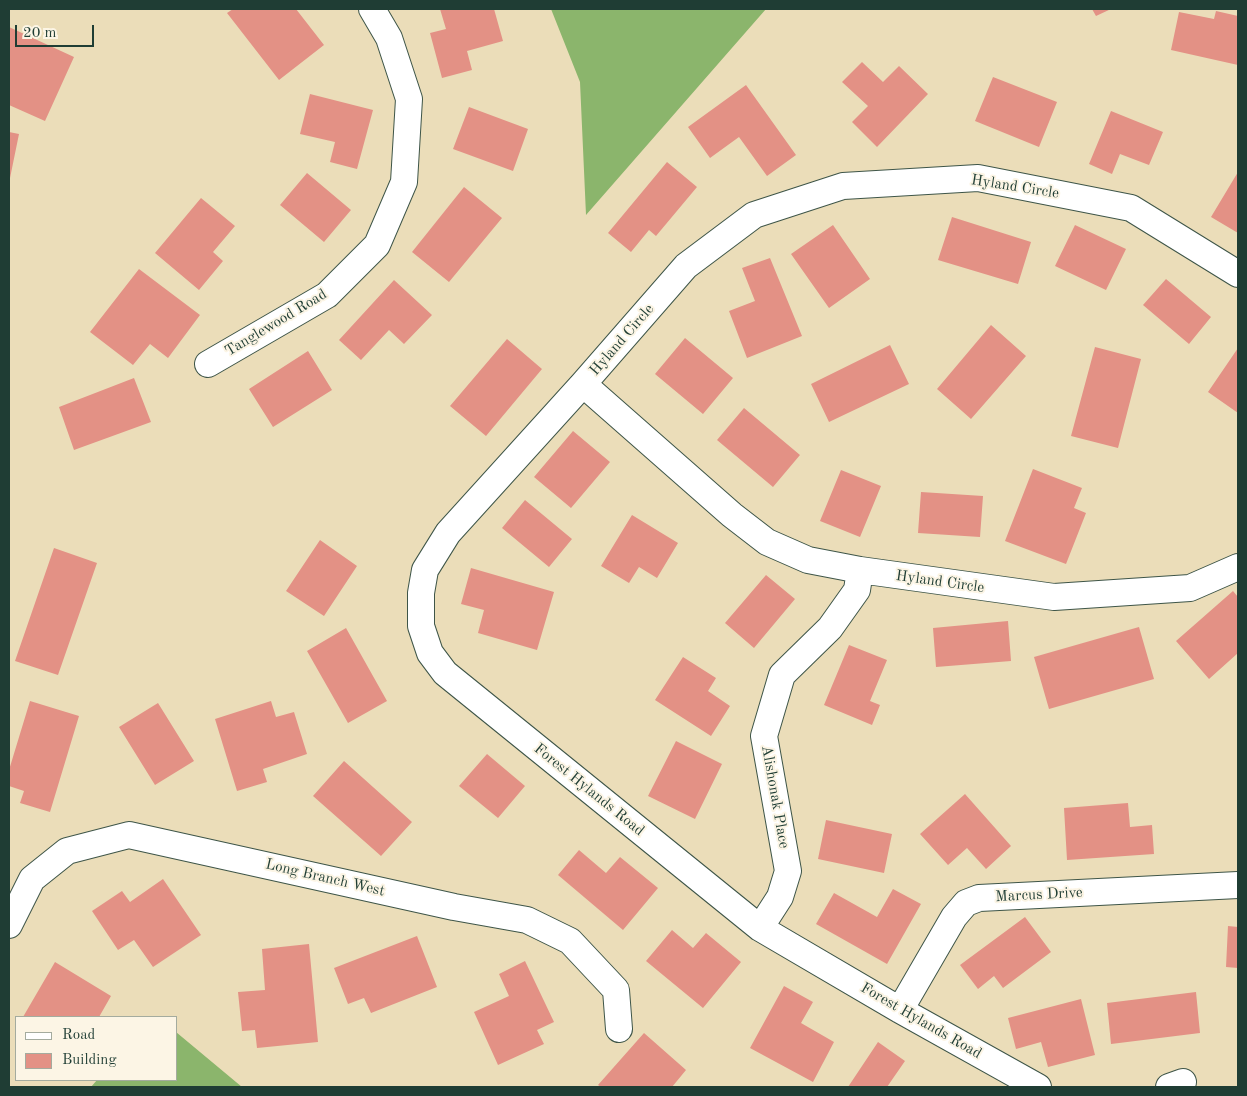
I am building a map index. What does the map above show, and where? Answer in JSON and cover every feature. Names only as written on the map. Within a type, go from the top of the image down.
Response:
[{"type":"street","name":"Tanglewood Road","points":[[208,364],[327,294],[377,245],[404,182],[409,99],[390,38],[372,9]]},
{"type":"street","name":"Hyland Circle","points":[[1238,274],[1131,208],[978,178],[844,186],[754,215],[686,266],[583,384],[732,515],[768,542],[808,560],[860,570],[1054,597],[1190,588],[1238,567]]},
{"type":"street","name":"Forest Hylands Road","points":[[583,384],[448,533],[426,570],[421,593],[421,626],[430,653],[445,674],[760,928],[900,1010],[1038,1087]]},
{"type":"street","name":"Alishonak Place","points":[[760,928],[780,897],[788,871],[764,736],[766,727],[782,675],[830,628],[857,590],[860,570]]},
{"type":"street","name":"Long Branch West","points":[[9,925],[32,880],[67,851],[129,835],[454,907],[527,920],[570,941],[616,990],[619,1029]]},
{"type":"street","name":"Marcus Drive","points":[[900,1010],[954,916],[966,903],[979,898],[1238,885]]},
{"type":"green space","points":[[551,9],[766,9],[586,215],[580,82]]},
{"type":"green space","points":[[178,1034],[242,1087],[91,1087],[96,1081],[178,1081]]},
{"type":"building","points":[[233,9],[296,9],[324,45],[279,80],[227,13]]},
{"type":"building","points":[[440,9],[494,9],[503,41],[467,51],[472,70],[442,78],[430,33],[446,29]]},
{"type":"building","points":[[1092,9],[1111,9],[1096,16]]},
{"type":"building","points":[[1216,11],[1238,16],[1238,65],[1171,50],[1179,12],[1214,19]]},
{"type":"building","points":[[9,27],[74,57],[45,121],[9,105]]},
{"type":"building","points":[[862,62],[883,82],[899,66],[928,94],[877,147],[852,122],[868,106],[842,82]]},
{"type":"building","points":[[993,77],[1057,102],[1039,147],[975,121]]},
{"type":"building","points":[[746,85],[796,155],[767,176],[739,137],[710,158],[688,127]]},
{"type":"building","points":[[310,94],[373,110],[357,169],[330,162],[335,142],[300,134]]},
{"type":"building","points":[[469,107],[528,129],[513,171],[453,149]]},
{"type":"building","points":[[1111,111],[1163,132],[1149,165],[1120,154],[1112,174],[1089,164]]},
{"type":"building","points":[[9,132],[19,134],[10,178],[9,178]]},
{"type":"building","points":[[667,162],[697,187],[656,236],[649,230],[631,252],[608,233]]},
{"type":"building","points":[[1238,172],[1238,233],[1211,217]]},
{"type":"building","points":[[307,173],[351,210],[324,242],[280,205]]},
{"type":"building","points":[[464,187],[502,218],[449,282],[412,252]]},
{"type":"building","points":[[201,198],[235,226],[213,252],[223,261],[199,290],[155,253]]},
{"type":"building","points":[[952,217],[1031,242],[1018,284],[938,260]]},
{"type":"building","points":[[833,225],[870,279],[829,308],[791,254]]},
{"type":"building","points":[[1075,225],[1126,249],[1106,290],[1055,266]]},
{"type":"building","points":[[770,258],[802,336],[747,358],[729,311],[755,301],[742,268]]},
{"type":"building","points":[[139,269],[200,315],[168,358],[150,344],[133,365],[90,332]]},
{"type":"building","points":[[1166,279],[1211,317],[1189,344],[1143,305]]},
{"type":"building","points":[[394,280],[432,315],[404,344],[389,330],[361,360],[339,340]]},
{"type":"building","points":[[991,325],[1026,356],[971,419],[937,389]]},
{"type":"building","points":[[685,338],[733,378],[703,414],[655,374]]},
{"type":"building","points":[[507,339],[542,369],[486,436],[450,406]]},
{"type":"building","points":[[890,345],[909,384],[829,422],[811,384]]},
{"type":"building","points":[[1095,347],[1141,359],[1118,448],[1071,436]]},
{"type":"building","points":[[1238,348],[1238,413],[1208,392]]},
{"type":"building","points":[[308,351],[332,390],[273,427],[249,389]]},
{"type":"building","points":[[134,378],[151,422],[74,450],[59,407]]},
{"type":"building","points":[[744,408],[800,455],[773,487],[717,440]]},
{"type":"building","points":[[573,431],[610,462],[571,508],[534,477]]},
{"type":"building","points":[[1033,469],[1082,488],[1074,508],[1086,513],[1066,564],[1005,541]]},
{"type":"building","points":[[841,470],[881,486],[860,537],[820,521]]},
{"type":"building","points":[[921,492],[983,496],[980,537],[918,533]]},
{"type":"building","points":[[525,500],[572,539],[549,567],[502,528]]},
{"type":"building","points":[[632,515],[678,543],[657,578],[639,567],[629,583],[601,566]]},
{"type":"building","points":[[320,540],[357,566],[324,616],[286,591]]},
{"type":"building","points":[[54,548],[97,563],[58,675],[15,661]]},
{"type":"building","points":[[471,568],[554,592],[537,650],[478,633],[484,610],[461,604]]},
{"type":"building","points":[[766,575],[795,599],[754,648],[725,623]]},
{"type":"building","points":[[1233,591],[1238,597],[1238,653],[1209,679],[1176,641]]},
{"type":"building","points":[[1008,621],[1011,661],[936,667],[933,628]]},
{"type":"building","points":[[1139,627],[1154,679],[1049,709],[1034,657]]},
{"type":"building","points":[[346,628],[387,701],[348,723],[307,651]]},
{"type":"building","points":[[849,645],[887,660],[870,701],[880,705],[872,725],[824,705]]},
{"type":"building","points":[[683,657],[716,678],[708,691],[730,706],[711,736],[655,700]]},
{"type":"building","points":[[30,701],[79,716],[50,812],[20,803],[24,791],[9,786],[9,770]]},
{"type":"building","points":[[271,701],[276,717],[294,712],[307,754],[263,769],[267,782],[237,791],[215,719]]},
{"type":"building","points":[[158,703],[194,761],[155,785],[119,727]]},
{"type":"building","points":[[676,741],[722,764],[695,819],[648,796]]},
{"type":"building","points":[[487,754],[525,786],[498,818],[459,786]]},
{"type":"building","points":[[344,761],[412,822],[381,856],[313,796]]},
{"type":"building","points":[[965,794],[1011,846],[986,869],[967,848],[948,865],[920,834]]},
{"type":"building","points":[[1128,803],[1130,827],[1152,825],[1154,854],[1067,860],[1064,808]]},
{"type":"building","points":[[826,820],[892,834],[884,873],[818,859]]},
{"type":"building","points":[[579,850],[606,873],[620,857],[658,888],[623,930],[558,875]]},
{"type":"building","points":[[163,879],[201,935],[153,967],[134,940],[118,950],[92,911],[122,891],[130,902]]},
{"type":"building","points":[[893,889],[921,904],[887,964],[816,924],[834,893],[877,917]]},
{"type":"building","points":[[1025,917],[1051,952],[1003,988],[994,976],[978,989],[960,965]]},
{"type":"building","points":[[1228,926],[1238,927],[1238,968],[1226,967]]},
{"type":"building","points":[[672,930],[693,948],[706,933],[741,962],[703,1008],[646,961]]},
{"type":"building","points":[[417,936],[437,987],[371,1013],[364,998],[348,1004],[334,968]]},
{"type":"building","points":[[309,944],[318,1042],[257,1048],[255,1030],[242,1031],[238,992],[265,990],[262,949]]},
{"type":"building","points":[[525,961],[554,1022],[537,1030],[544,1044],[498,1065],[474,1012],[509,996],[499,974]]},
{"type":"building","points":[[55,962],[111,996],[100,1016],[24,1016]]},
{"type":"building","points":[[784,986],[813,1002],[801,1023],[834,1042],[813,1082],[750,1048]]},
{"type":"building","points":[[1196,992],[1200,1033],[1111,1044],[1107,1003]]},
{"type":"building","points":[[1081,999],[1095,1055],[1048,1067],[1041,1042],[1016,1049],[1008,1018]]},
{"type":"building","points":[[644,1033],[686,1070],[672,1087],[601,1087],[598,1085]]},
{"type":"building","points":[[878,1042],[905,1061],[887,1087],[848,1087]]}]
